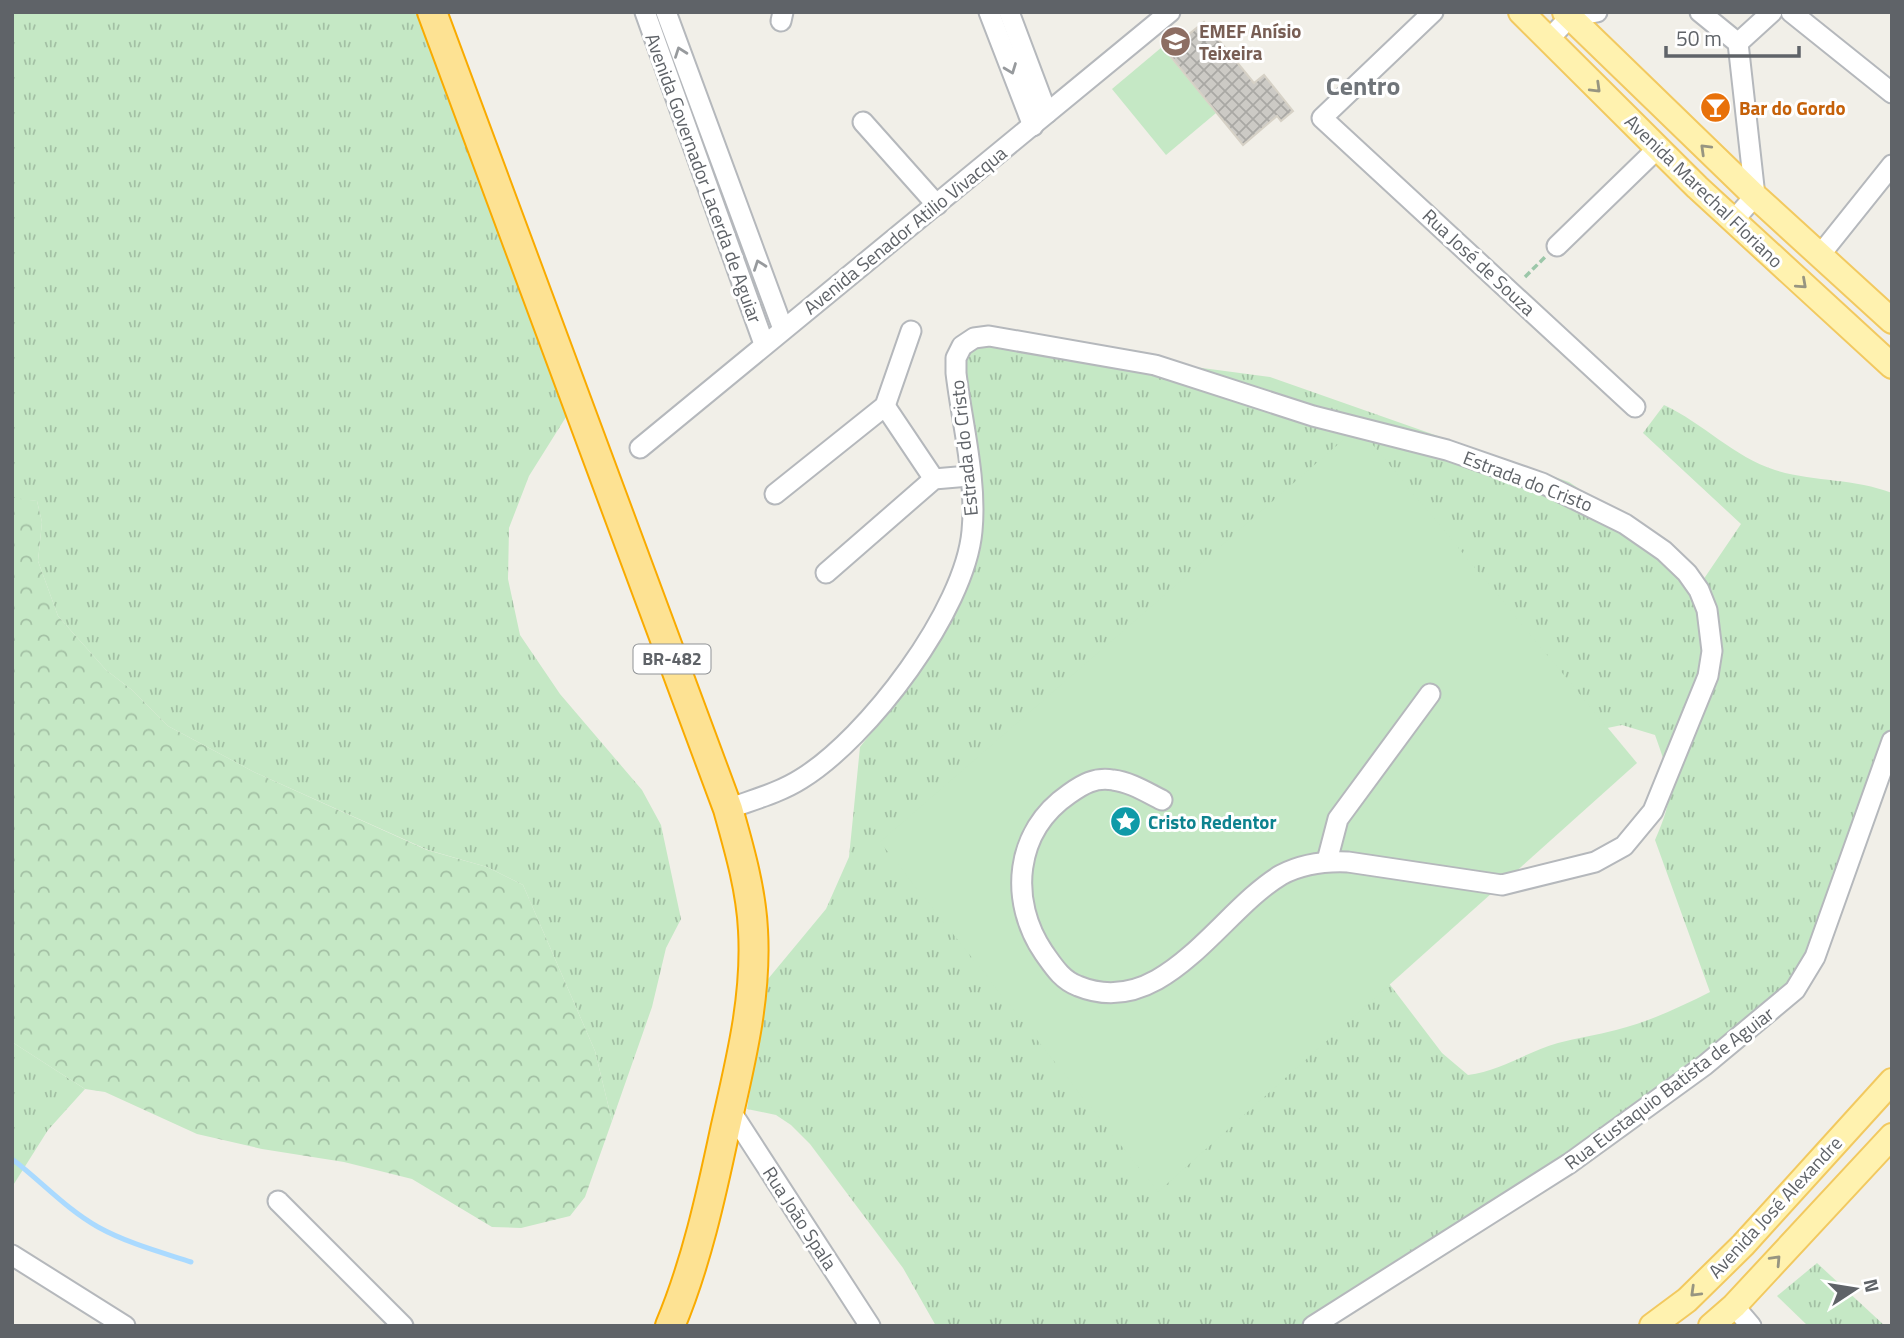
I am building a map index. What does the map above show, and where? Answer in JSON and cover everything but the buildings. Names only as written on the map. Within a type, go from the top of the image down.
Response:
[{"type":"highway","name":"BR-482","points":[[432,12],[728,809],[739,850],[753,928],[753,972],[747,1032],[707,1211],[670,1326]]},
{"type":"main road","name":"Avenida Marechal Floriano","points":[[1521,12],[1733,221],[1892,366]]},
{"type":"main road","name":"Avenida Marechal Floriano","points":[[1567,15],[1755,196],[1892,321]]},
{"type":"main road","name":"Avenida José Alexandre","points":[[1652,1326],[1687,1300],[1742,1245],[1892,1081]]},
{"type":"main road","points":[[1711,1326],[1734,1306],[1892,1136]]},
{"type":"street","name":"Avenida Governador Lacerda de Aguiar","points":[[645,12],[764,344]]},
{"type":"street","name":"Avenida Governador Lacerda de Aguiar","points":[[666,12],[783,329]]},
{"type":"street","points":[[989,12],[1040,120]]},
{"type":"street","points":[[1009,12],[1040,120]]},
{"type":"street","name":"Avenida Senador Atilio Vivacqua","points":[[640,448],[1170,12]]},
{"type":"street","name":"Rua José de Souza","points":[[1433,12],[1322,118],[1635,407]]},
{"type":"street","points":[[1548,40],[1567,15],[1597,12]]},
{"type":"street","points":[[1700,12],[1738,43],[1755,196],[1733,221]]},
{"type":"street","points":[[1738,43],[1772,12]]},
{"type":"street","points":[[1791,12],[1892,93]]},
{"type":"street","points":[[863,122],[937,205]]},
{"type":"street","points":[[1557,246],[1658,148]]},
{"type":"street","points":[[1820,255],[1892,165]]},
{"type":"street","points":[[1510,292],[1525,277]]},
{"type":"street","points":[[775,494],[885,406],[911,331]]},
{"type":"street","name":"Estrada do Cristo","points":[[728,809],[783,789],[816,769],[880,710],[907,674],[968,557],[972,530],[969,475],[956,358],[962,346],[975,338],[1008,338],[1155,365],[1313,416],[1447,450],[1542,483],[1625,524],[1664,551],[1687,573],[1699,590],[1707,610],[1712,651],[1708,676],[1653,811],[1624,846],[1595,863],[1502,886],[1385,866],[1327,861],[1291,871],[1270,883],[1159,979],[1133,990],[1112,993],[1076,986],[1064,979],[1041,948],[1023,898],[1020,876],[1023,856],[1034,828],[1060,800],[1084,783],[1099,779],[1129,784],[1162,800]]},
{"type":"street","points":[[885,406],[934,479]]},
{"type":"street","points":[[826,573],[934,479],[969,475]]},
{"type":"street","points":[[1327,861],[1339,819],[1430,694]]},
{"type":"street","name":"Rua Eustaquio Batista de Aguiar","points":[[1313,1326],[1570,1163],[1656,1103],[1795,990],[1815,957],[1886,770],[1892,741]]},
{"type":"street","name":"Rua João Spala","points":[[730,1110],[870,1326]]},
{"type":"street","points":[[278,1201],[403,1326]]},
{"type":"street","points":[[12,1255],[125,1326]]},
{"type":"street","points":[[1734,1306],[1751,1326]]},
{"type":"path","points":[[1525,277],[1557,246]]},
{"type":"green space","points":[[12,12],[425,12],[571,409],[529,476],[509,528],[508,579],[520,635],[560,694],[642,790],[661,825],[681,919],[666,948],[652,1007],[612,1121],[595,1051],[523,885],[487,867],[428,850],[254,772],[168,726],[132,690],[106,670],[58,616],[38,561],[42,522],[37,501],[12,499]]},
{"type":"green space","points":[[1162,47],[1216,113],[1166,155],[1112,89]]},
{"type":"green space","points":[[970,337],[1270,377],[1569,482],[1663,546],[1699,586],[1741,524],[1643,433],[1664,405],[1746,457],[1775,470],[1863,485],[1892,493],[1892,756],[1817,958],[1727,1046],[1326,1326],[936,1326],[903,1268],[810,1144],[791,1125],[776,1115],[747,1109],[768,979],[826,909],[849,857],[860,747],[922,668],[945,624],[961,552],[969,489],[961,364]],"holes":[[[1622,725],[1655,735],[1669,788],[1666,810],[1655,840],[1710,992],[1640,1023],[1558,1043],[1491,1070],[1468,1075],[1442,1053],[1378,969],[1568,736]]]},
{"type":"green space","points":[[1358,427],[1637,763],[1158,1192],[880,842]]},
{"type":"green space","points":[[14,498],[37,501],[42,522],[38,561],[58,616],[106,670],[132,690],[168,726],[254,772],[427,850],[487,867],[523,885],[595,1051],[612,1121],[585,1197],[570,1216],[521,1228],[492,1227],[412,1179],[344,1162],[262,1149],[197,1134],[105,1092],[85,1089],[12,1042]]},
{"type":"green space","points":[[12,1042],[85,1089],[48,1130],[12,1187]]},
{"type":"green space","points":[[1817,1263],[1885,1326],[1808,1326],[1777,1296]]},
{"type":"waterway","points":[[12,1159],[64,1203],[98,1227],[191,1262]]},
{"type":"place","name":"EMEF Anísio Teixeira","points":[[1176,42]]},
{"type":"place","name":"Bar do Gordo","points":[[1716,108]]},
{"type":"place","name":"Cristo Redentor","points":[[1125,822]]},
{"type":"district","name":"Centro","points":[[1363,86]]}]
